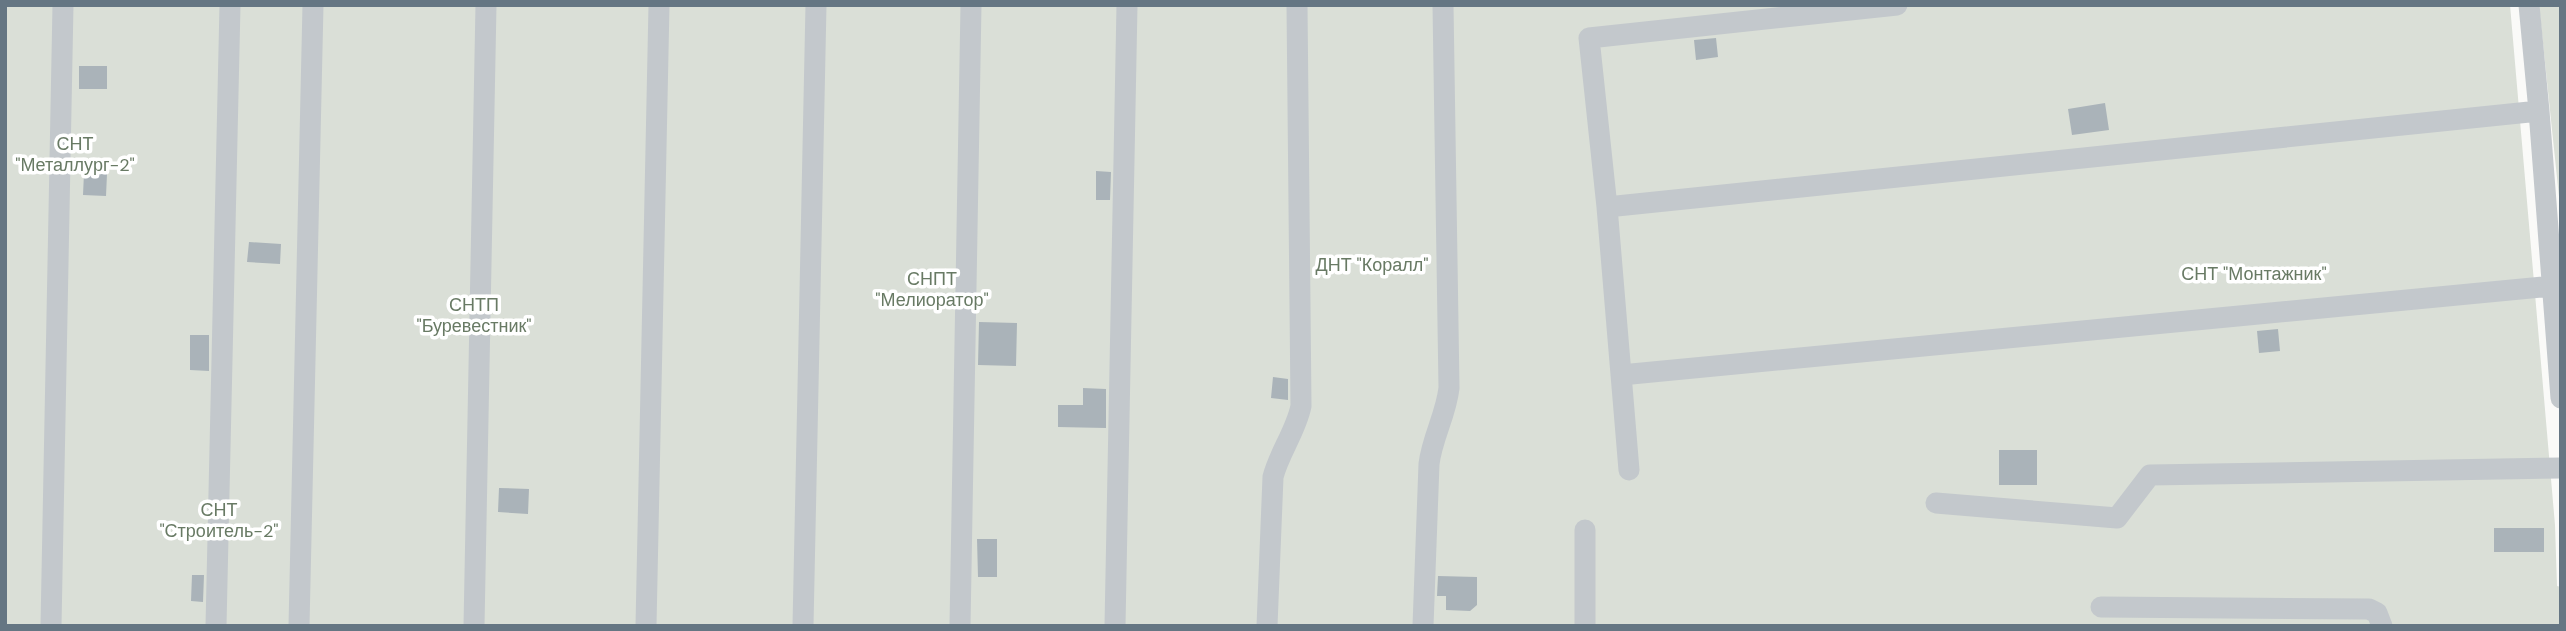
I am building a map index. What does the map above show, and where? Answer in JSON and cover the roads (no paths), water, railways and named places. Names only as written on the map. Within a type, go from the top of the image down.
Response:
[{"type":"street","points":[[51,626],[64,5]]},
{"type":"street","points":[[216,626],[230,5]]},
{"type":"street","points":[[299,626],[313,5]]},
{"type":"street","points":[[474,626],[486,5]]},
{"type":"street","points":[[646,626],[659,5]]},
{"type":"street","points":[[803,626],[816,5]]},
{"type":"street","points":[[960,626],[971,5]]},
{"type":"street","points":[[1115,626],[1127,5]]},
{"type":"street","points":[[1267,626],[1273,477],[1301,406],[1297,5]]},
{"type":"street","points":[[1423,626],[1430,453],[1444,416],[1449,388],[1443,5]]},
{"type":"street","points":[[1629,470],[1607,207],[1589,38],[1897,5]]},
{"type":"street","points":[[2529,5],[2561,398]]},
{"type":"street","points":[[1607,207],[2539,111]]},
{"type":"street","points":[[1621,375],[2553,286]]},
{"type":"street","points":[[1936,503],[2117,518],[2150,475],[2561,468]]},
{"type":"street","points":[[1585,530],[1586,626]]},
{"type":"street","points":[[2101,607],[2369,609],[2377,613],[2382,626]]},
{"type":"park label","name":"СНТ \"Металлург-2\"","points":[[75,154]]},
{"type":"park label","name":"ДНТ \"Коралл\"","points":[[1372,265]]},
{"type":"park label","name":"СНТ \"Монтажник\"","points":[[2254,274]]},
{"type":"park label","name":"СНПТ \"Мелиоратор\"","points":[[932,289]]},
{"type":"park label","name":"СНТП \"Буревестник\"","points":[[474,315]]},
{"type":"park label","name":"СНТ \"Строитель-2\"","points":[[219,520]]}]
